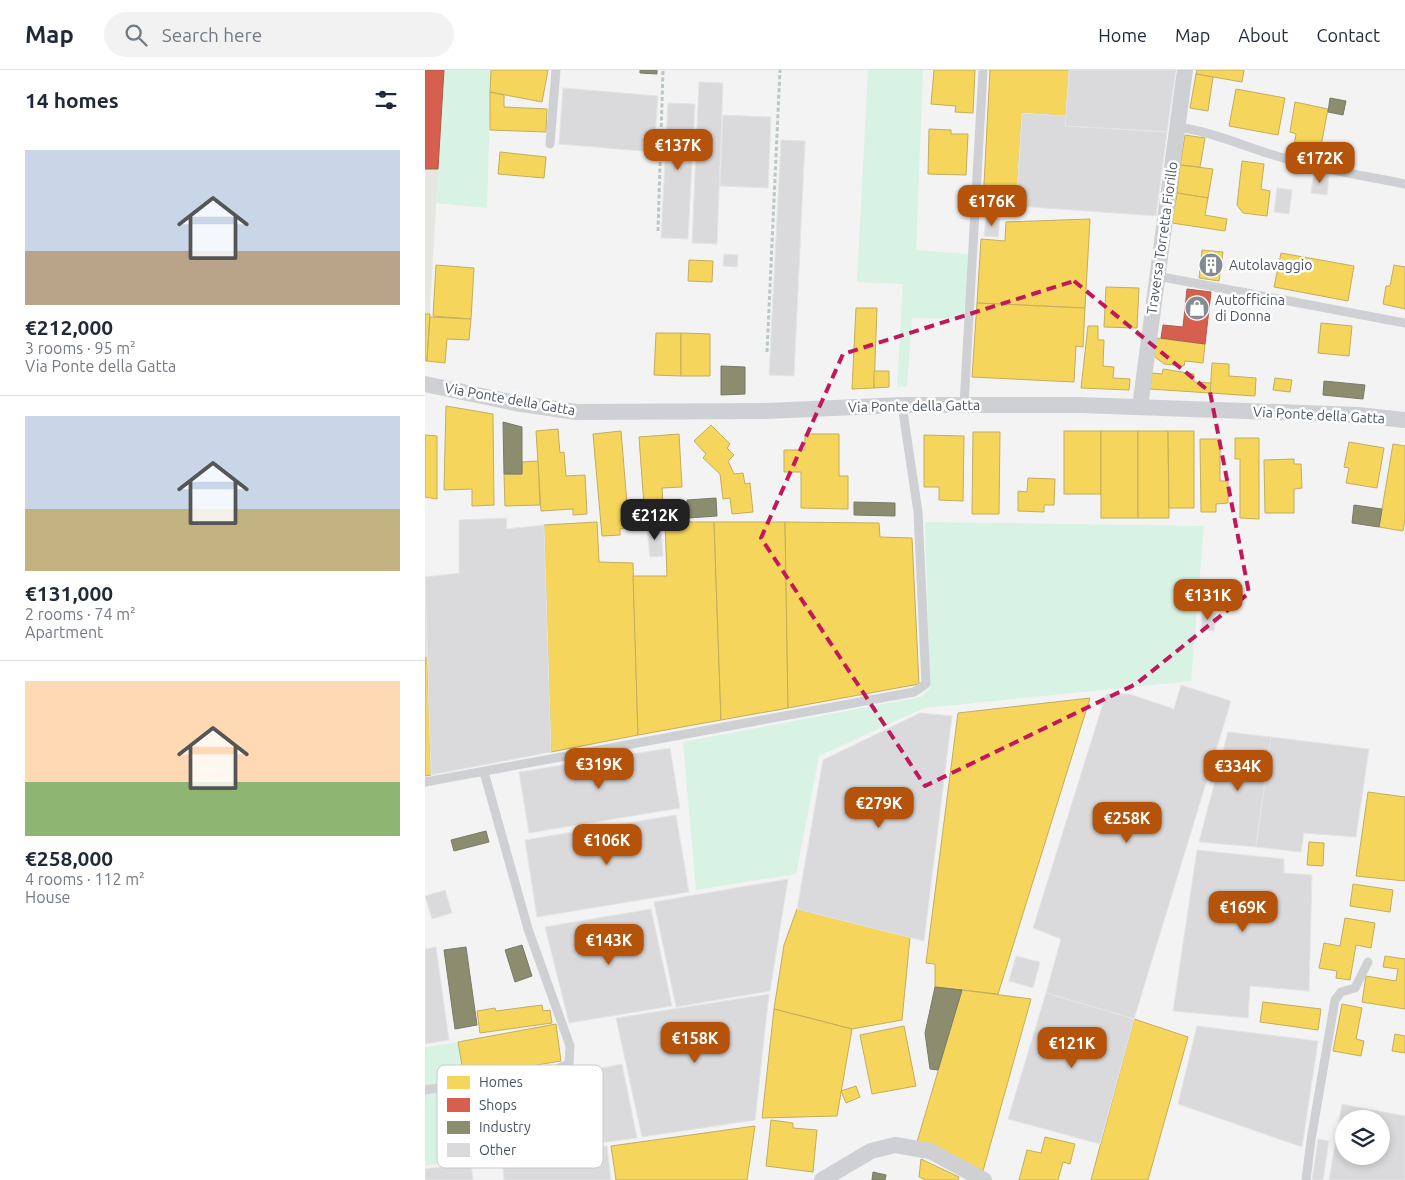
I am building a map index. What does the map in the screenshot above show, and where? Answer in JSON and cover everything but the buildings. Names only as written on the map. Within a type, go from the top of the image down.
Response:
[{"type":"street","name":"Traversa Torretta Fiorillo","points":[[1140,407],[1185,70]]},
{"type":"street","name":"Via Ponte della Gatta","points":[[425,384],[515,403],[576,412],[766,411],[902,405],[964,405],[1140,407],[1358,415],[1405,420]]},
{"type":"street","points":[[822,1180],[871,1151],[895,1145],[930,1151],[984,1180]]},
{"type":"lane","points":[[549,144],[556,70]]},
{"type":"lane","points":[[964,405],[983,70]]},
{"type":"lane","points":[[1177,127],[1232,140],[1269,154],[1309,165],[1405,184]]},
{"type":"lane","points":[[1157,276],[1405,323]]},
{"type":"lane","points":[[425,782],[914,692],[926,684],[918,512],[902,405]]},
{"type":"lane","points":[[484,772],[528,929],[569,1046],[569,1064],[566,1065]]},
{"type":"lane","points":[[1306,1180],[1335,1000],[1341,992],[1355,988],[1368,962]]},
{"type":"path","points":[[657,231],[663,70]]},
{"type":"path","points":[[767,352],[780,70]]},
{"type":"highlighted area","points":[[1074,281],[1210,392],[1249,593],[1136,684],[925,786],[761,538],[843,354]]},
{"type":"shaded area","points":[[425,70],[444,70],[427,361],[425,360]]},
{"type":"green space","points":[[444,70],[491,70],[487,208],[436,203]]},
{"type":"green space","points":[[868,70],[923,70],[916,250],[968,254],[964,319],[912,318],[907,386],[897,387],[903,284],[857,282]]},
{"type":"green space","points":[[925,522],[1204,526],[1191,681],[924,708],[819,756],[796,874],[696,890],[683,742],[921,697],[930,688]]},
{"type":"green space","points":[[458,1042],[462,1065],[437,1065],[437,1164],[425,1166],[425,1047]]},
{"type":"place","name":"Autolavaggio","points":[[1211,265]]},
{"type":"place","name":"Autofficina di Donna","points":[[1197,308]]}]
